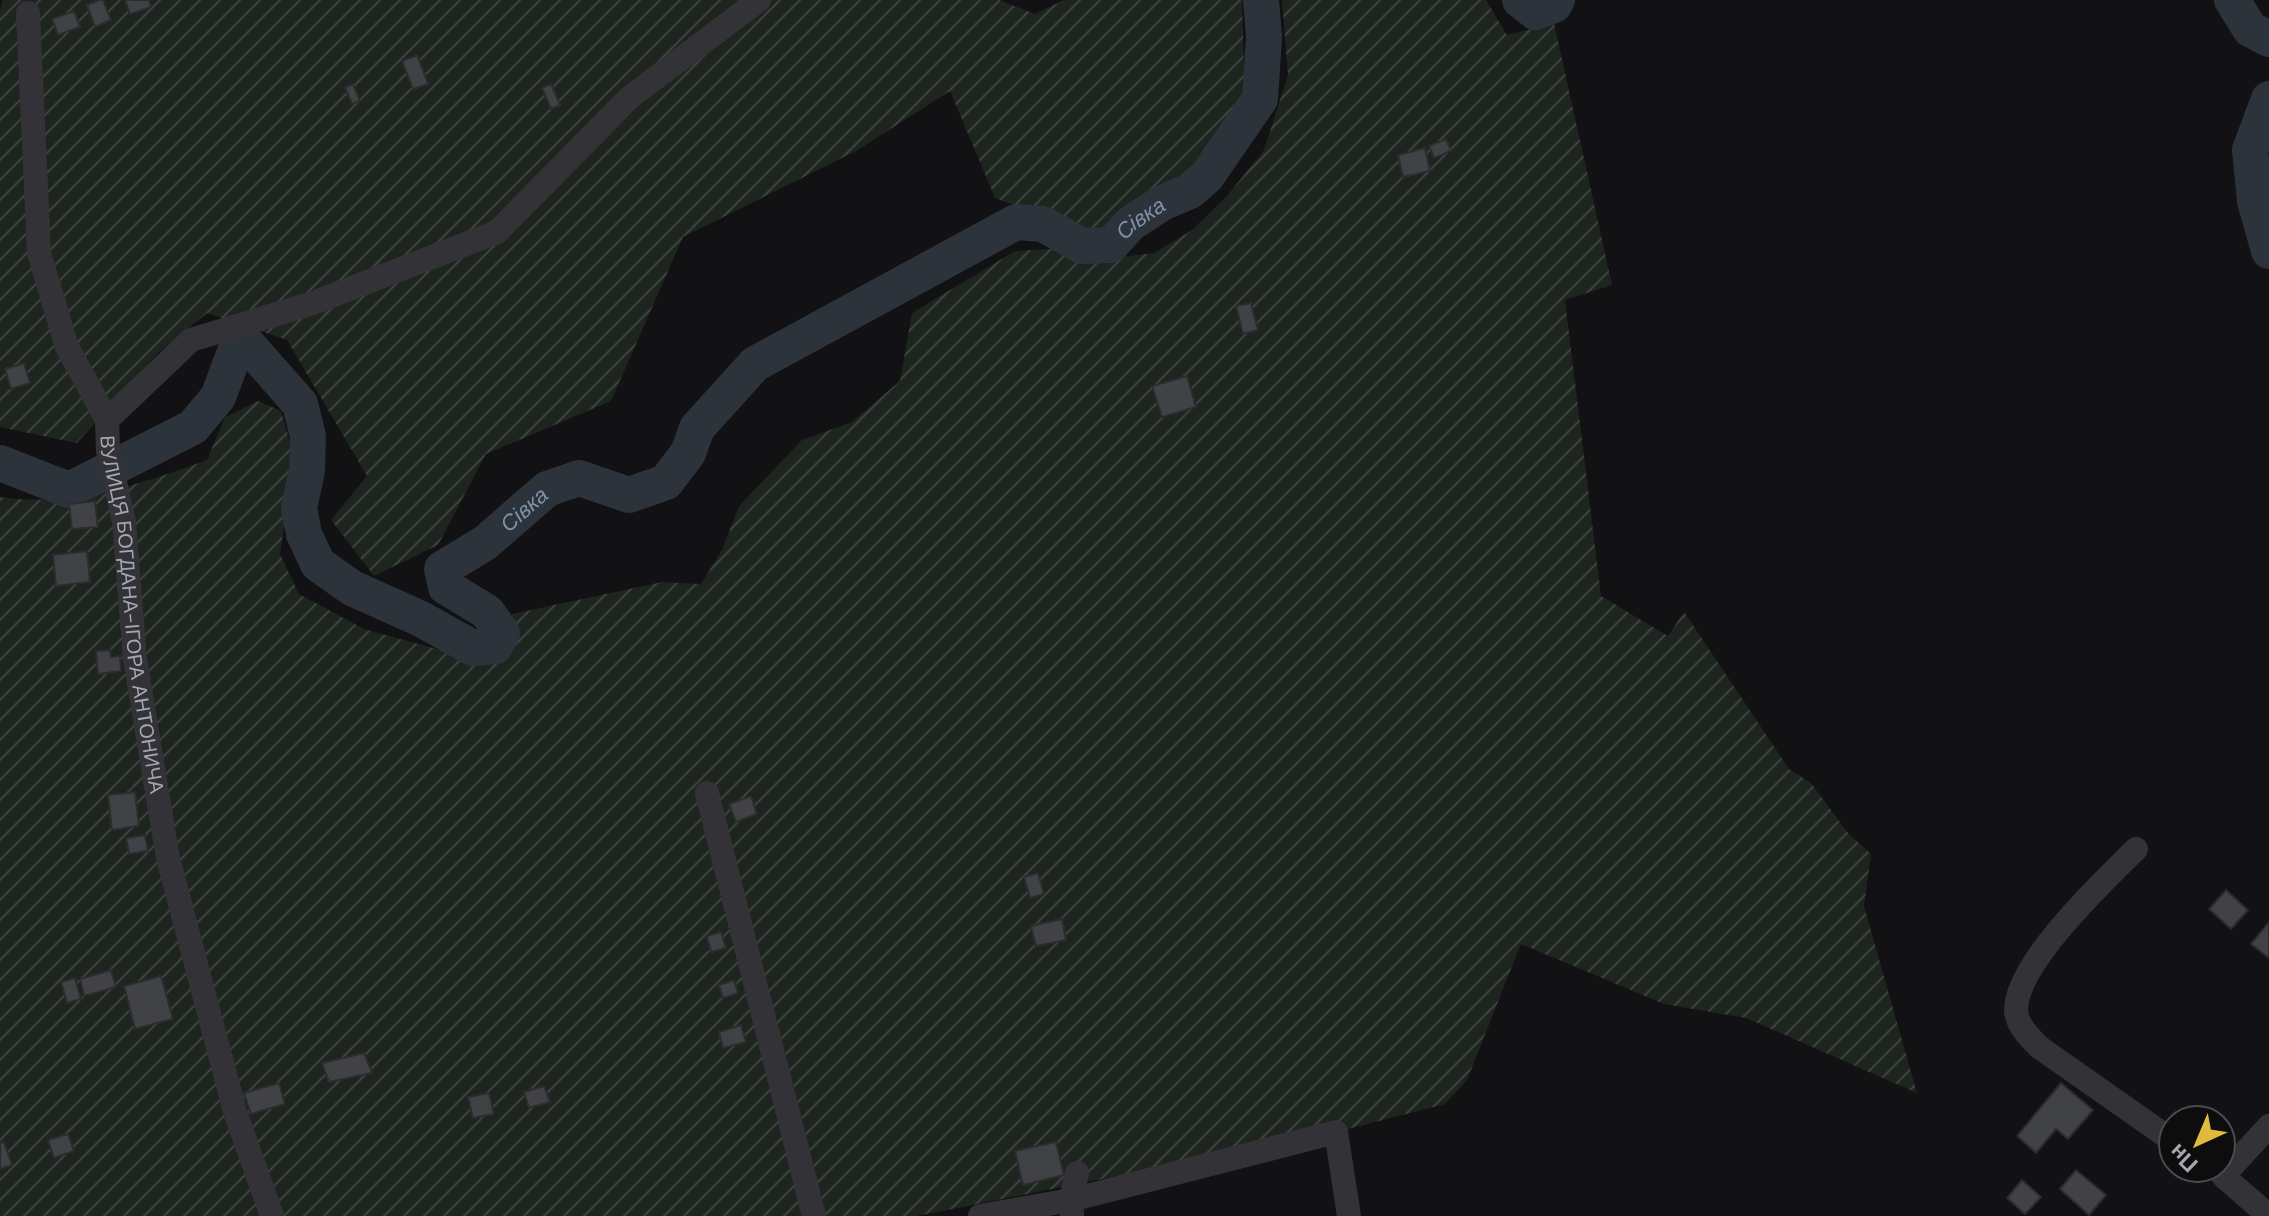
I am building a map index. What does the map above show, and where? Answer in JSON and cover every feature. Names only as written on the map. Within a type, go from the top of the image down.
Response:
[{"type":"street","points":[[107,420],[191,340],[313,303],[497,232],[629,98],[759,0]]},
{"type":"street","name":"ВУЛИЦЯ БОГДАНА-ІГОРА АНТОНИЧА","points":[[28,13],[39,253],[67,347],[107,420],[108,451],[124,522],[135,659],[168,858],[235,1112],[272,1216]]},
{"type":"street","points":[[707,793],[814,1216]]},
{"type":"street","points":[[2136,849],[2070,915],[2019,989],[2016,1014],[2027,1034],[2039,1047],[2157,1130]]},
{"type":"street","points":[[2237,1154],[2269,1126]]},
{"type":"street","points":[[980,1216],[1071,1208],[1336,1132],[1349,1216]]},
{"type":"street","points":[[1071,1208],[1077,1173]]},
{"type":"street","points":[[2231,1184],[2269,1216]]},
{"type":"shaded area","points":[[2,0],[999,0],[1035,14],[1064,0],[1242,0],[1245,102],[1181,182],[1095,235],[995,198],[950,91],[856,151],[683,237],[611,401],[486,454],[438,545],[374,576],[331,520],[367,476],[287,340],[207,313],[157,354],[77,443],[0,427]]},
{"type":"shaded area","points":[[1282,0],[1486,0],[1507,35],[1554,23],[1612,285],[1565,300],[1601,596],[1668,636],[1684,612],[1789,769],[1811,783],[1848,833],[1871,854],[1864,906],[1917,1093],[1746,1018],[1664,1004],[1521,944],[1467,1080],[1445,1104],[1336,1132],[917,1216],[0,1216],[0,497],[52,499],[105,492],[207,460],[225,417],[258,401],[281,411],[294,456],[280,554],[299,594],[364,629],[485,661],[511,650],[512,614],[662,582],[701,584],[722,550],[739,506],[802,440],[852,422],[900,381],[912,313],[1015,251],[1050,249],[1097,260],[1154,253],[1192,230],[1227,196],[1264,150],[1288,75]]},
{"type":"building","points":[[103,0],[111,20],[95,27],[87,5]]},
{"type":"building","points":[[125,0],[149,0],[151,7],[130,14]]},
{"type":"building","points":[[74,11],[80,27],[58,35],[52,19]]},
{"type":"building","points":[[417,55],[428,84],[413,89],[402,61]]},
{"type":"building","points":[[353,84],[360,101],[352,104],[345,87]]},
{"type":"building","points":[[551,84],[560,105],[551,109],[542,88]]},
{"type":"building","points":[[1446,139],[1451,151],[1434,158],[1429,146]]},
{"type":"building","points":[[1425,148],[1430,171],[1403,177],[1398,155]]},
{"type":"building","points":[[1251,303],[1258,330],[1243,334],[1236,306]]},
{"type":"building","points":[[24,363],[30,383],[11,389],[5,369]]},
{"type":"building","points":[[1187,376],[1196,407],[1162,417],[1152,386]]},
{"type":"building","points":[[95,501],[98,527],[72,529],[69,504]]},
{"type":"building","points":[[87,551],[90,582],[56,586],[53,555]]},
{"type":"building","points":[[110,650],[111,657],[120,656],[121,671],[98,674],[96,651]]},
{"type":"building","points":[[135,792],[139,826],[112,830],[108,795]]},
{"type":"building","points":[[751,796],[757,814],[736,822],[729,804]]},
{"type":"building","points":[[145,835],[148,851],[129,854],[126,838]]},
{"type":"building","points":[[1038,873],[1044,894],[1030,898],[1024,877]]},
{"type":"building","points":[[2226,890],[2248,910],[2231,929],[2209,909]]},
{"type":"building","points":[[1062,919],[1066,940],[1036,946],[1031,926]]},
{"type":"building","points":[[2269,922],[2269,958],[2251,944]]},
{"type":"building","points":[[721,932],[726,948],[711,952],[707,936]]},
{"type":"building","points":[[111,970],[116,987],[84,996],[80,979]]},
{"type":"building","points":[[161,976],[173,1019],[135,1029],[124,986]]},
{"type":"building","points":[[75,978],[81,999],[67,1003],[61,982]]},
{"type":"building","points":[[734,980],[738,993],[723,998],[719,985]]},
{"type":"building","points":[[741,1025],[746,1042],[723,1048],[719,1032]]},
{"type":"building","points":[[364,1053],[372,1073],[329,1082],[322,1063]]},
{"type":"building","points":[[279,1083],[285,1104],[251,1114],[244,1093]]},
{"type":"building","points":[[2061,1083],[2093,1110],[2068,1139],[2056,1129],[2036,1153],[2017,1136]]},
{"type":"building","points":[[544,1086],[550,1102],[529,1108],[524,1092]]},
{"type":"building","points":[[489,1093],[494,1114],[473,1118],[468,1097]]},
{"type":"building","points":[[68,1134],[74,1151],[54,1158],[48,1140]]},
{"type":"building","points":[[4,1142],[12,1165],[0,1169],[0,1143]]},
{"type":"building","points":[[1056,1142],[1064,1175],[1023,1185],[1015,1151]]},
{"type":"building","points":[[2076,1170],[2106,1195],[2089,1215],[2060,1189]]},
{"type":"building","points":[[2022,1180],[2041,1197],[2025,1214],[2007,1198]]},
{"type":"waterway","name":"Сівка","points":[[0,463],[69,490],[193,427],[218,397],[236,349],[248,345],[300,404],[308,436],[307,471],[299,508],[304,534],[318,564],[352,588],[421,619],[473,648],[495,646],[502,633],[487,612],[446,587],[442,569],[485,543],[547,489],[579,478],[629,495],[666,482],[688,453],[697,428],[755,364],[1016,222],[1043,224],[1082,246],[1111,245],[1130,224],[1162,203],[1190,191],[1207,176],[1260,99],[1264,37],[1261,0]]},
{"type":"waterway","name":"Сівка","points":[[1520,0],[1535,12],[1554,5],[1557,0]]},
{"type":"waterway","name":"Сівка","points":[[2232,0],[2250,29],[2269,39]]},
{"type":"waterway","name":"Сівка","points":[[2269,99],[2250,150],[2255,201],[2269,251]]}]
